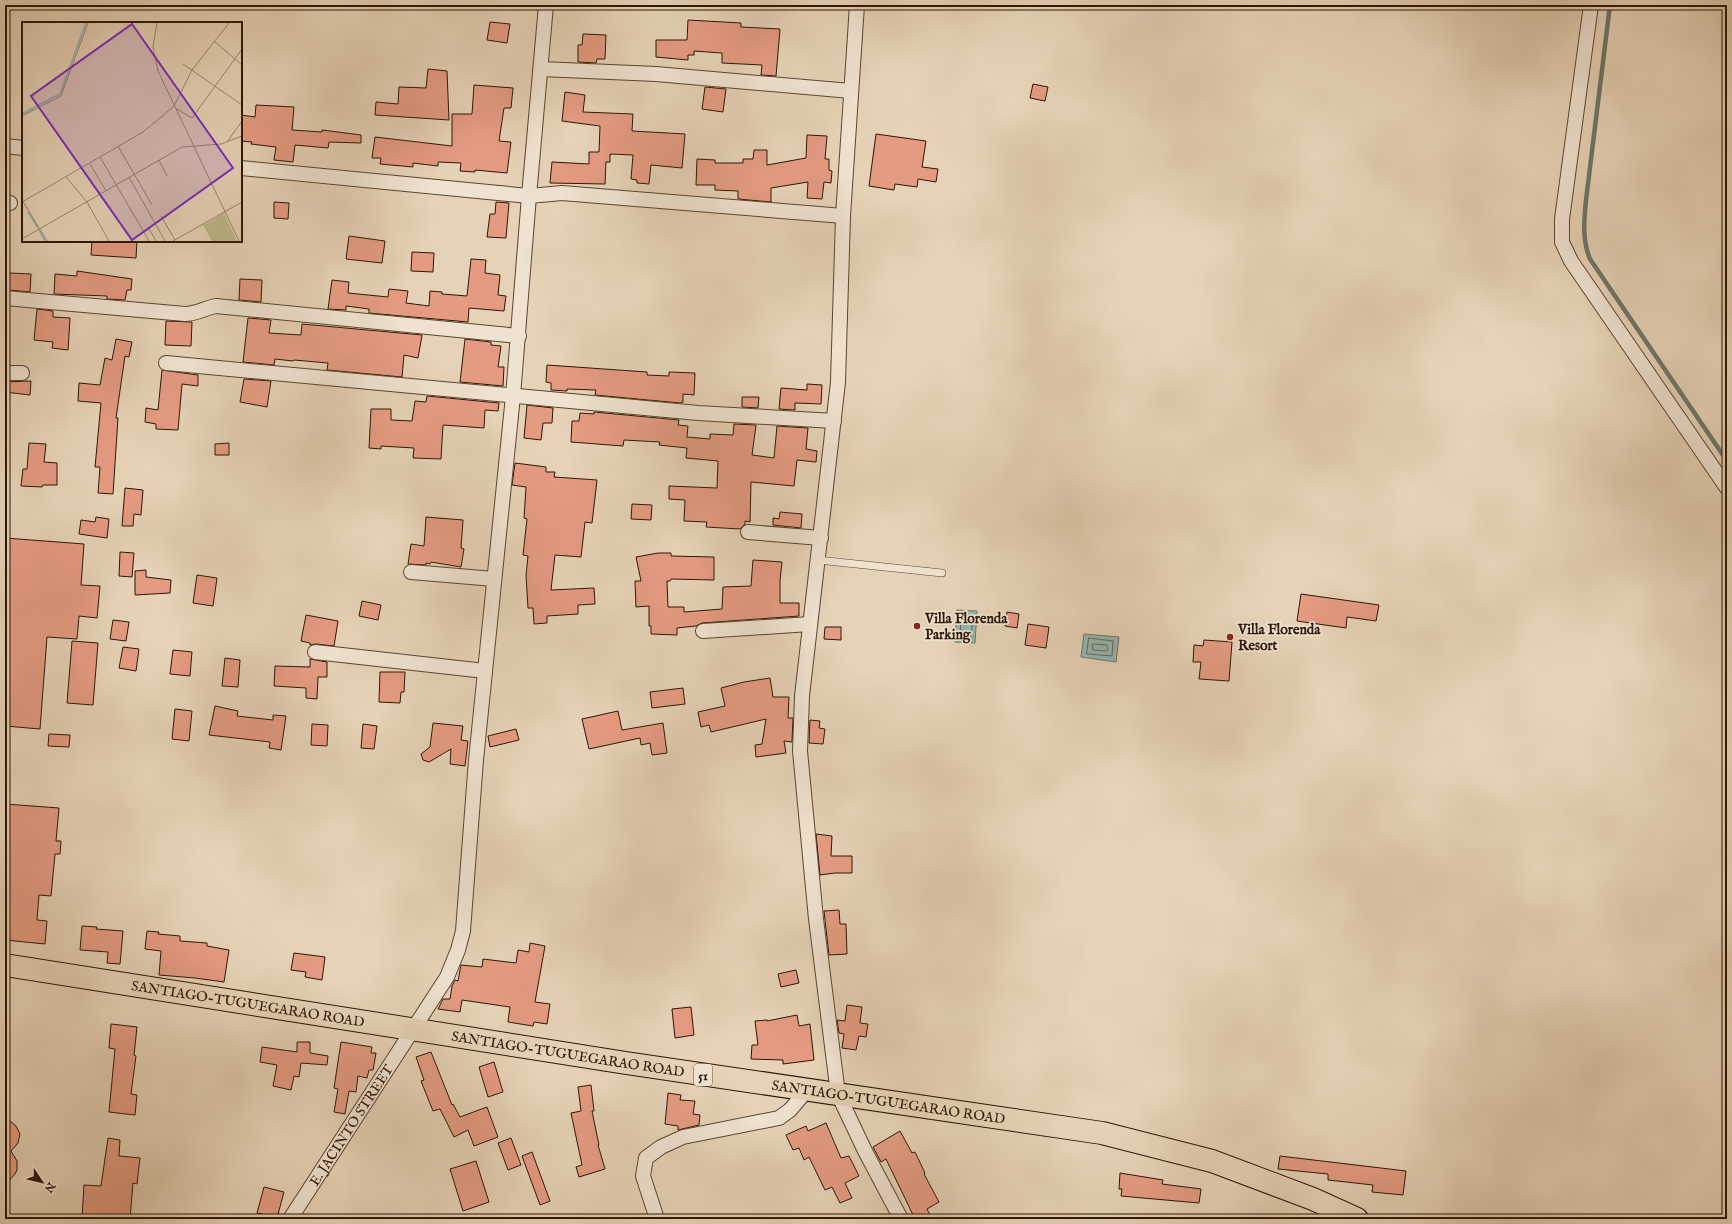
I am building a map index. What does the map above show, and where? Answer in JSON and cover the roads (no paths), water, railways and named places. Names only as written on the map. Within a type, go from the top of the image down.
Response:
[{"type":"highway","name":"SANTIAGO-TUGUEGARAO ROAD","points":[[5,965],[412,1030],[1102,1133],[1212,1161],[1306,1196],[1357,1219]]},
{"type":"street","name":"E. JACINTO STREET","points":[[290,1219],[447,977],[458,950],[463,931],[476,760],[519,336],[529,196],[546,5]]},
{"type":"street","points":[[857,5],[844,216],[838,382],[802,696],[800,751],[816,919],[838,1094],[865,1151],[901,1219]]},
{"type":"street","points":[[1592,5],[1562,219],[1562,242],[1571,261],[1727,488]]},
{"type":"street","points":[[541,69],[656,74],[851,91]]},
{"type":"street","points":[[5,146],[22,148]]},
{"type":"street","points":[[242,168],[529,196],[562,193],[844,216]]},
{"type":"street","points":[[5,298],[184,314],[196,313],[208,307],[216,306],[519,336]]},
{"type":"street","points":[[166,363],[698,413],[834,421]]},
{"type":"street","points":[[5,372],[22,373]]},
{"type":"street","points":[[748,532],[821,538]]},
{"type":"street","points":[[410,572],[494,579]]},
{"type":"street","points":[[703,632],[810,624]]},
{"type":"street","points":[[315,652],[485,671]]},
{"type":"street","points":[[657,1219],[643,1176],[646,1158],[661,1147],[683,1137],[779,1118],[790,1110],[807,1090]]},
{"type":"lane","points":[[818,560],[942,573]]},
{"type":"water","points":[[957,610],[977,611],[975,643],[955,642]]},
{"type":"water","points":[[1084,634],[1119,637],[1116,662],[1081,657]]},
{"type":"waterway","points":[[1610,5],[1585,207],[1584,230],[1587,252],[1590,259],[1727,461]]},
{"type":"place","name":"Villa Florenda Parking","points":[[917,626]]},
{"type":"place","name":"Villa Florenda Resort","points":[[1230,637]]}]
